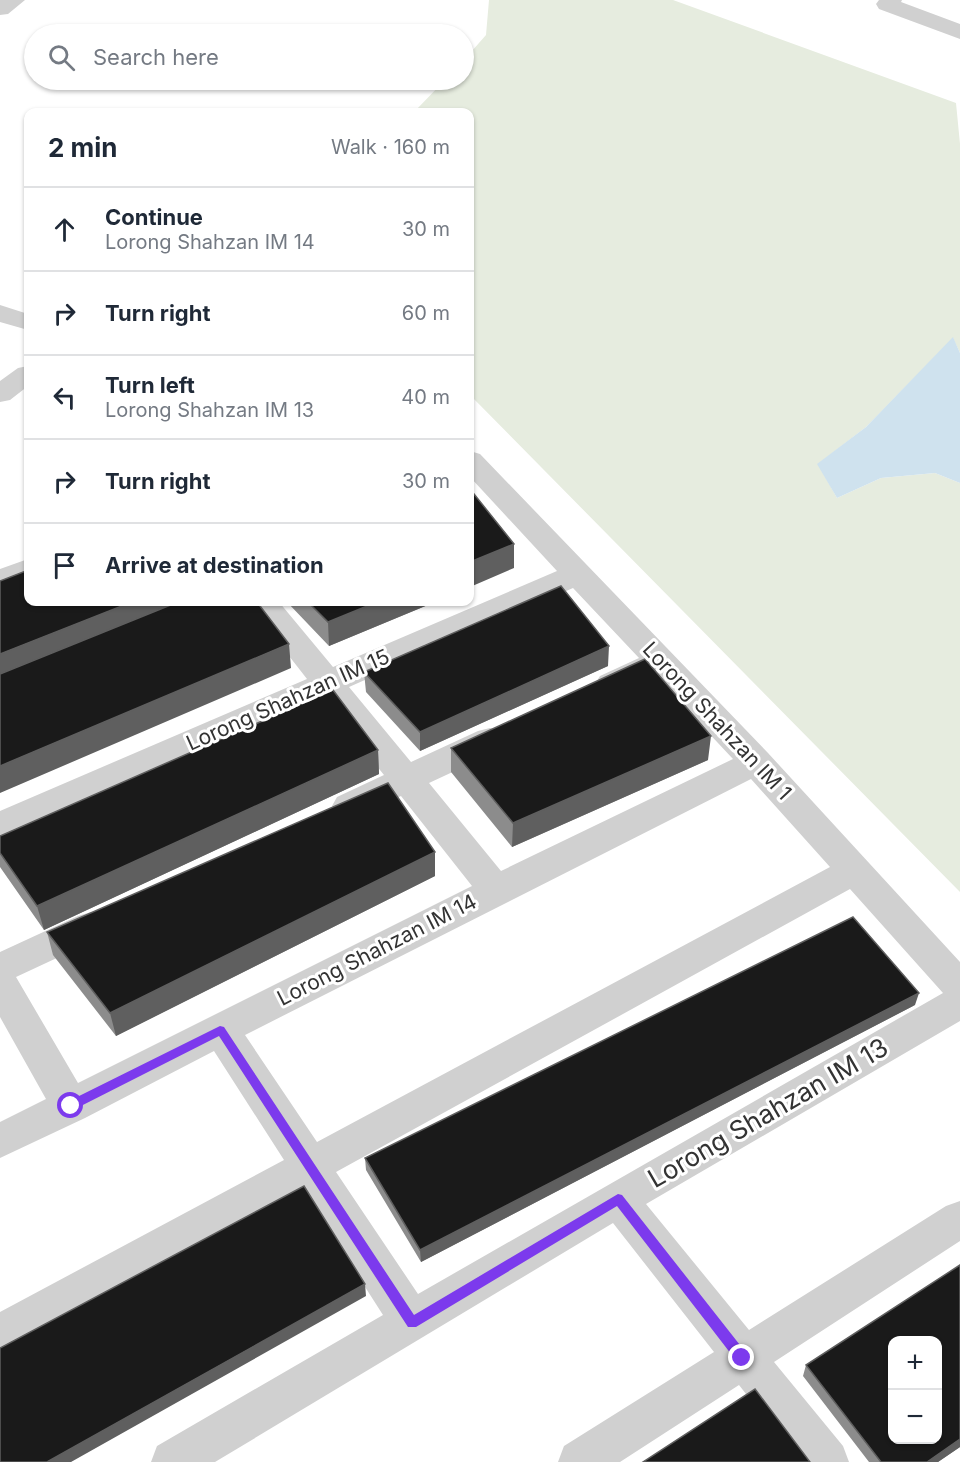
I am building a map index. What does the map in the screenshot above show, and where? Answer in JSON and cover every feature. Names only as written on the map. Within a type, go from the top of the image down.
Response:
[{"type":"street","points":[[0,9],[14,0]]},
{"type":"street","points":[[889,2],[960,32]]},
{"type":"street","points":[[0,313],[24,321]]},
{"type":"street","points":[[0,394],[24,377]]},
{"type":"street","name":"Lorong Shahzan IM 1","points":[[474,470],[483,494],[577,574],[756,762],[960,987]]},
{"type":"street","points":[[0,581],[24,572]]},
{"type":"street","name":"Lorong Shahzan IM 15","points":[[0,826],[577,574]]},
{"type":"street","points":[[265,606],[496,890]]},
{"type":"street","points":[[586,696],[661,661]]},
{"type":"street","points":[[321,819],[523,725]]},
{"type":"street","name":"Lorong Shahzan IM 14","points":[[0,1141],[496,890],[756,762]]},
{"type":"street","points":[[0,1334],[855,870]]},
{"type":"street","points":[[0,968],[118,914]]},
{"type":"street","points":[[0,983],[71,1106]]},
{"type":"street","name":"Lorong Shahzan IM 13","points":[[173,1462],[219,1450],[412,1323],[618,1199],[960,1002]]},
{"type":"street","points":[[220,1030],[412,1323]]},
{"type":"street","points":[[618,1199],[742,1358],[827,1462]]},
{"type":"street","points":[[580,1462],[960,1219]]},
{"type":"shaded area","points":[[489,0],[673,0],[956,103],[960,144],[960,353],[953,338],[866,427],[818,464],[837,498],[881,478],[935,473],[960,483],[960,892],[474,399],[474,108],[418,108],[435,90],[474,90],[474,49],[486,35]]},
{"type":"water","points":[[953,337],[960,353],[960,483],[935,473],[881,478],[837,498],[817,464],[866,427]]},
{"type":"building","points":[[474,494],[514,544],[474,560]]},
{"type":"building","points":[[24,572],[24,606],[122,606],[0,654],[0,581]]},
{"type":"building","points":[[561,586],[609,646],[420,732],[364,672]]},
{"type":"building","points":[[168,606],[260,606],[289,644],[0,766],[0,674]]},
{"type":"building","points":[[312,606],[367,606],[328,622]]},
{"type":"building","points":[[645,659],[711,736],[513,823],[451,748]]},
{"type":"building","points":[[333,690],[378,750],[37,906],[0,853],[0,836]]},
{"type":"building","points":[[388,783],[435,852],[110,1013],[47,932]]},
{"type":"building","points":[[853,917],[919,993],[420,1250],[365,1158]]},
{"type":"building","points":[[304,1186],[365,1284],[47,1462],[0,1462],[0,1348]]},
{"type":"building","points":[[960,1265],[960,1439],[927,1462],[881,1462],[806,1365]]},
{"type":"building","points":[[755,1389],[810,1462],[643,1462]]},
{"type":"route","points":[[71,1106],[220,1030],[240,1057],[412,1323],[618,1199],[742,1358]]}]
